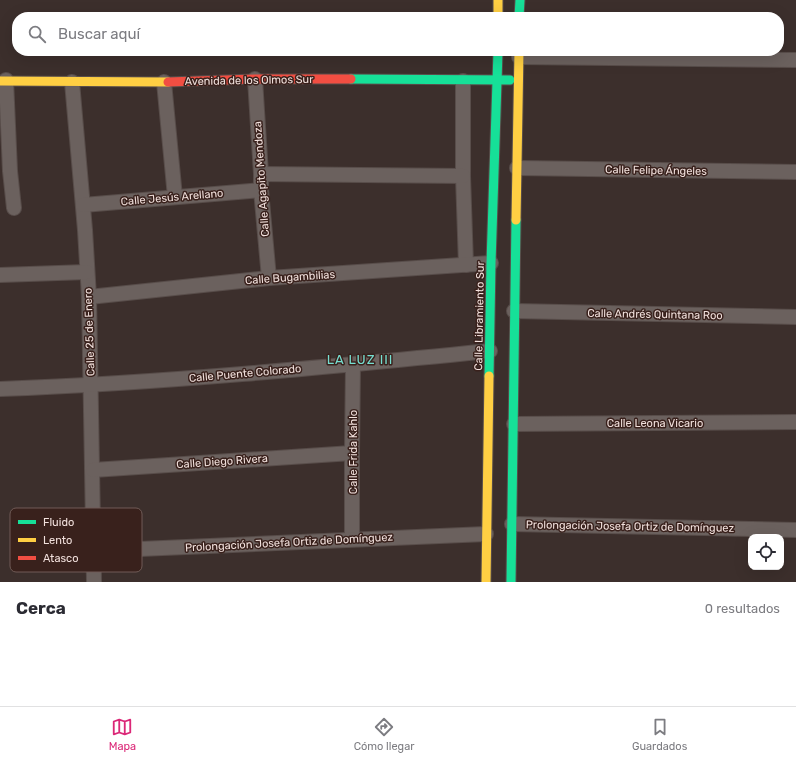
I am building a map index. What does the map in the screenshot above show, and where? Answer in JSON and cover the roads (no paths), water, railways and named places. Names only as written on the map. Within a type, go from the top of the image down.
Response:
[{"type":"street","points":[[498,0],[498,12]]},
{"type":"street","points":[[520,0],[520,12]]},
{"type":"street","name":"Calle Libramiento Sur","points":[[486,582],[491,263],[498,56]]},
{"type":"street","points":[[512,582],[514,311],[519,56]]},
{"type":"street","points":[[611,56],[796,60]]},
{"type":"street","name":"Avenida de los Olmos Sur","points":[[3,81],[164,82],[255,79],[463,81],[518,80]]},
{"type":"street","name":"Calle Agapito Mendoza","points":[[255,79],[261,190],[269,278]]},
{"type":"street","points":[[3,81],[5,171],[14,208]]},
{"type":"street","points":[[463,81],[463,176],[466,265]]},
{"type":"street","name":"Calle 25 de Enero","points":[[72,82],[83,205],[89,297],[93,508]]},
{"type":"street","points":[[164,82],[175,197]]},
{"type":"street","name":"Calle Felipe Ángeles","points":[[517,168],[796,172]]},
{"type":"street","points":[[261,174],[463,176]]},
{"type":"street","name":"Calle Jesús Arellano","points":[[83,205],[261,190]]},
{"type":"street","name":"Calle Bugambilias","points":[[89,297],[269,278],[491,263]]},
{"type":"street","points":[[0,276],[87,272]]},
{"type":"street","name":"Calle Andrés Quintana Roo","points":[[514,311],[796,317]]},
{"type":"street","name":"Calle Puente Colorado","points":[[0,389],[91,385],[353,364],[490,351]]},
{"type":"street","name":"Calle Frida Kahlo","points":[[352,539],[353,364]]},
{"type":"street","name":"Calle Leona Vicario","points":[[514,424],[796,422]]},
{"type":"street","name":"Calle Diego Rivera","points":[[93,470],[352,453]]},
{"type":"street","name":"Prolongación Josefa Ortiz de Domínguez","points":[[512,524],[796,530]]},
{"type":"street","name":"Prolongación Josefa Ortiz de Domínguez","points":[[142,549],[486,534]]},
{"type":"street","name":"Calle 25 de Enero","points":[[94,572],[94,582]]},
{"type":"district","name":"LA LUZ III","points":[[360,359]]}]
